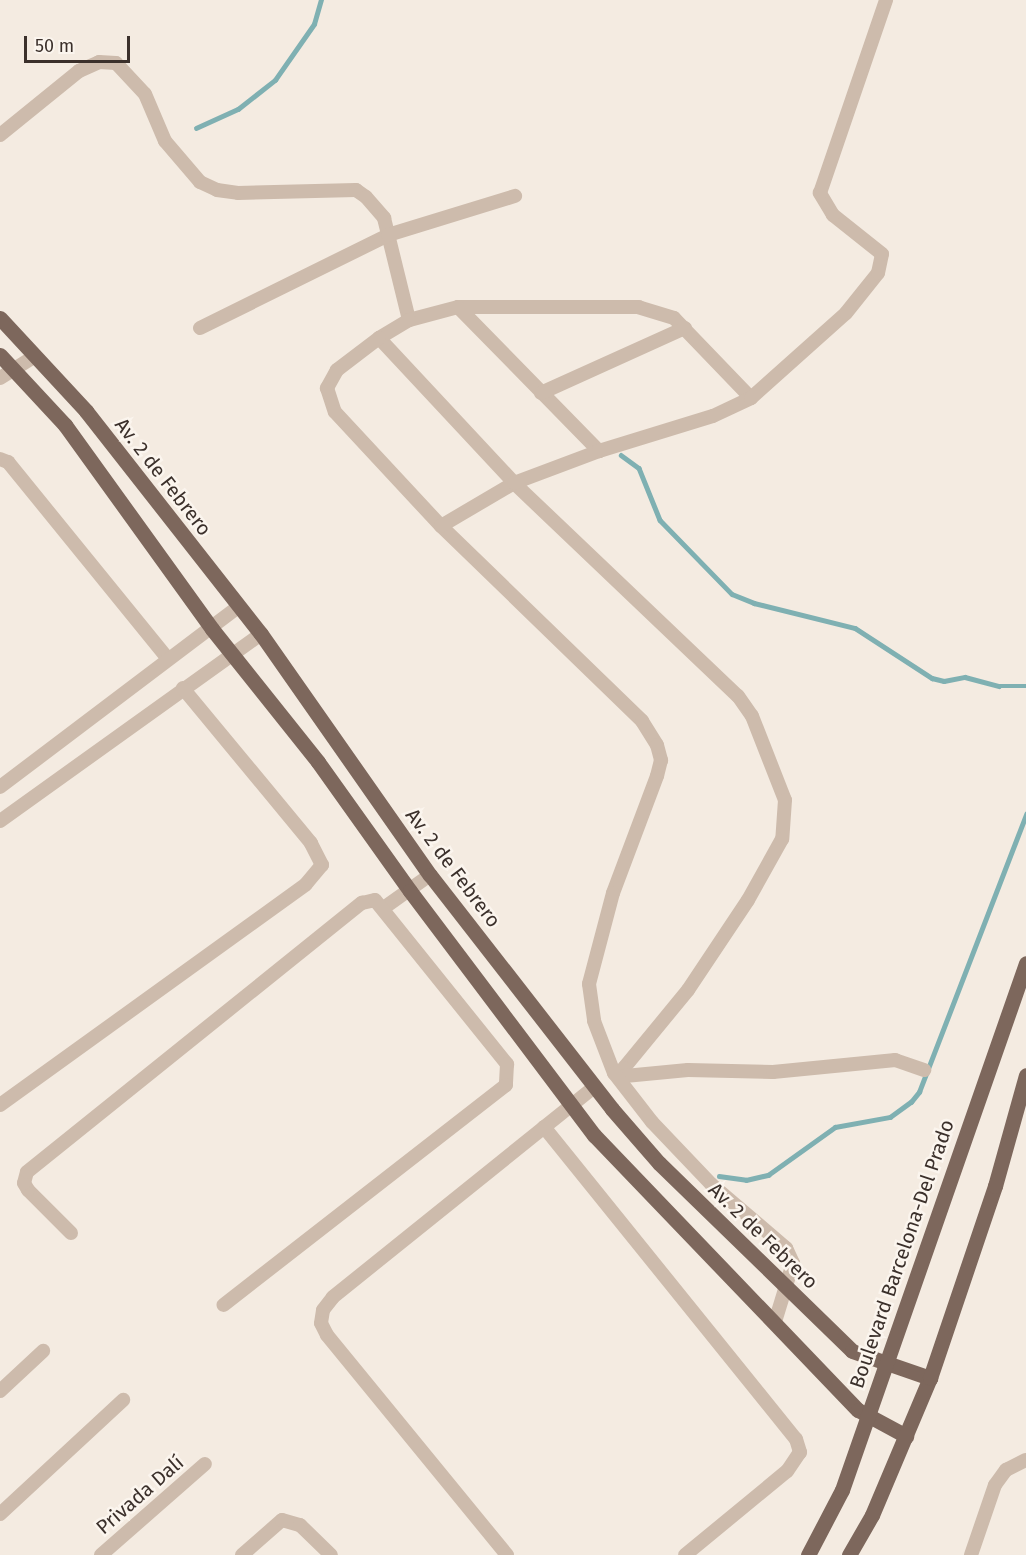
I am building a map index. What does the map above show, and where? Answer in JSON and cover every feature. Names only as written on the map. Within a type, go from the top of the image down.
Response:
[{"type":"main road","name":"Av. 2 de Febrero","points":[[0,318],[86,411],[237,608],[261,634],[430,875],[594,1087],[659,1163],[852,1351],[930,1378]]},
{"type":"main road","points":[[0,355],[6,373],[65,425],[212,629],[318,762],[410,891],[594,1135],[868,1418],[906,1436]]},
{"type":"main road","name":"Boulevard Barcelona-Del Prado","points":[[808,1555],[842,1490],[888,1365],[1026,963]]},
{"type":"main road","points":[[849,1555],[872,1515],[930,1378],[995,1186],[1026,1076]]},
{"type":"street","points":[[441,526],[514,483],[599,451],[713,416],[751,398],[846,312],[878,273],[882,254],[833,215],[820,193],[885,0]]},
{"type":"street","points":[[0,135],[79,71],[99,62],[116,63],[145,94],[165,141],[200,182],[217,190],[238,193],[356,190],[377,207],[388,235],[409,320]]},
{"type":"street","points":[[200,328],[388,235],[515,196]]},
{"type":"street","points":[[751,398],[674,318],[639,307],[458,307],[409,320],[379,338],[337,370],[327,388],[329,401],[441,526],[642,721],[657,744],[662,760],[613,893],[589,984],[594,1020],[614,1074],[652,1122],[711,1184],[786,1248],[793,1263],[787,1289],[775,1322]]},
{"type":"street","points":[[458,307],[599,451]]},
{"type":"street","points":[[542,393],[685,328]]},
{"type":"street","points":[[379,338],[514,483],[738,696],[752,716],[785,800],[782,839],[748,900],[688,990],[622,1073],[630,1078],[662,1071],[773,1072],[895,1060],[924,1070]]},
{"type":"street","points":[[6,373],[34,357]]},
{"type":"street","points":[[0,459],[8,462],[168,659]]},
{"type":"street","points":[[0,787],[237,608]]},
{"type":"street","points":[[0,821],[261,634]]},
{"type":"street","points":[[0,1105],[318,874],[322,865],[311,843],[183,688]]},
{"type":"street","points":[[385,907],[430,875]]},
{"type":"street","points":[[71,1233],[28,1190],[24,1183],[27,1172],[362,903],[375,900],[385,907],[507,1064],[506,1085],[223,1305]]},
{"type":"street","points":[[507,1555],[321,1323],[323,1310],[333,1297],[594,1087]]},
{"type":"street","points":[[544,1127],[796,1439],[800,1452],[787,1471],[685,1555]]},
{"type":"street","points":[[0,1391],[43,1351]]},
{"type":"street","points":[[0,1514],[123,1400]]},
{"type":"street","points":[[971,1555],[995,1485],[1006,1470],[1026,1460]]},
{"type":"street","name":"Privada Dalí","points":[[101,1555],[205,1464]]},
{"type":"street","points":[[242,1555],[282,1520],[300,1525],[331,1555]]},
{"type":"waterway","points":[[196,128],[238,109],[275,80],[314,24],[321,0]]},
{"type":"waterway","points":[[621,455],[639,468],[660,520],[732,594],[754,603],[855,628],[932,678],[944,681],[965,677],[999,686],[1026,686]]},
{"type":"waterway","points":[[719,1176],[746,1180],[768,1175],[835,1127],[890,1117],[911,1102],[919,1092],[1026,814]]}]
